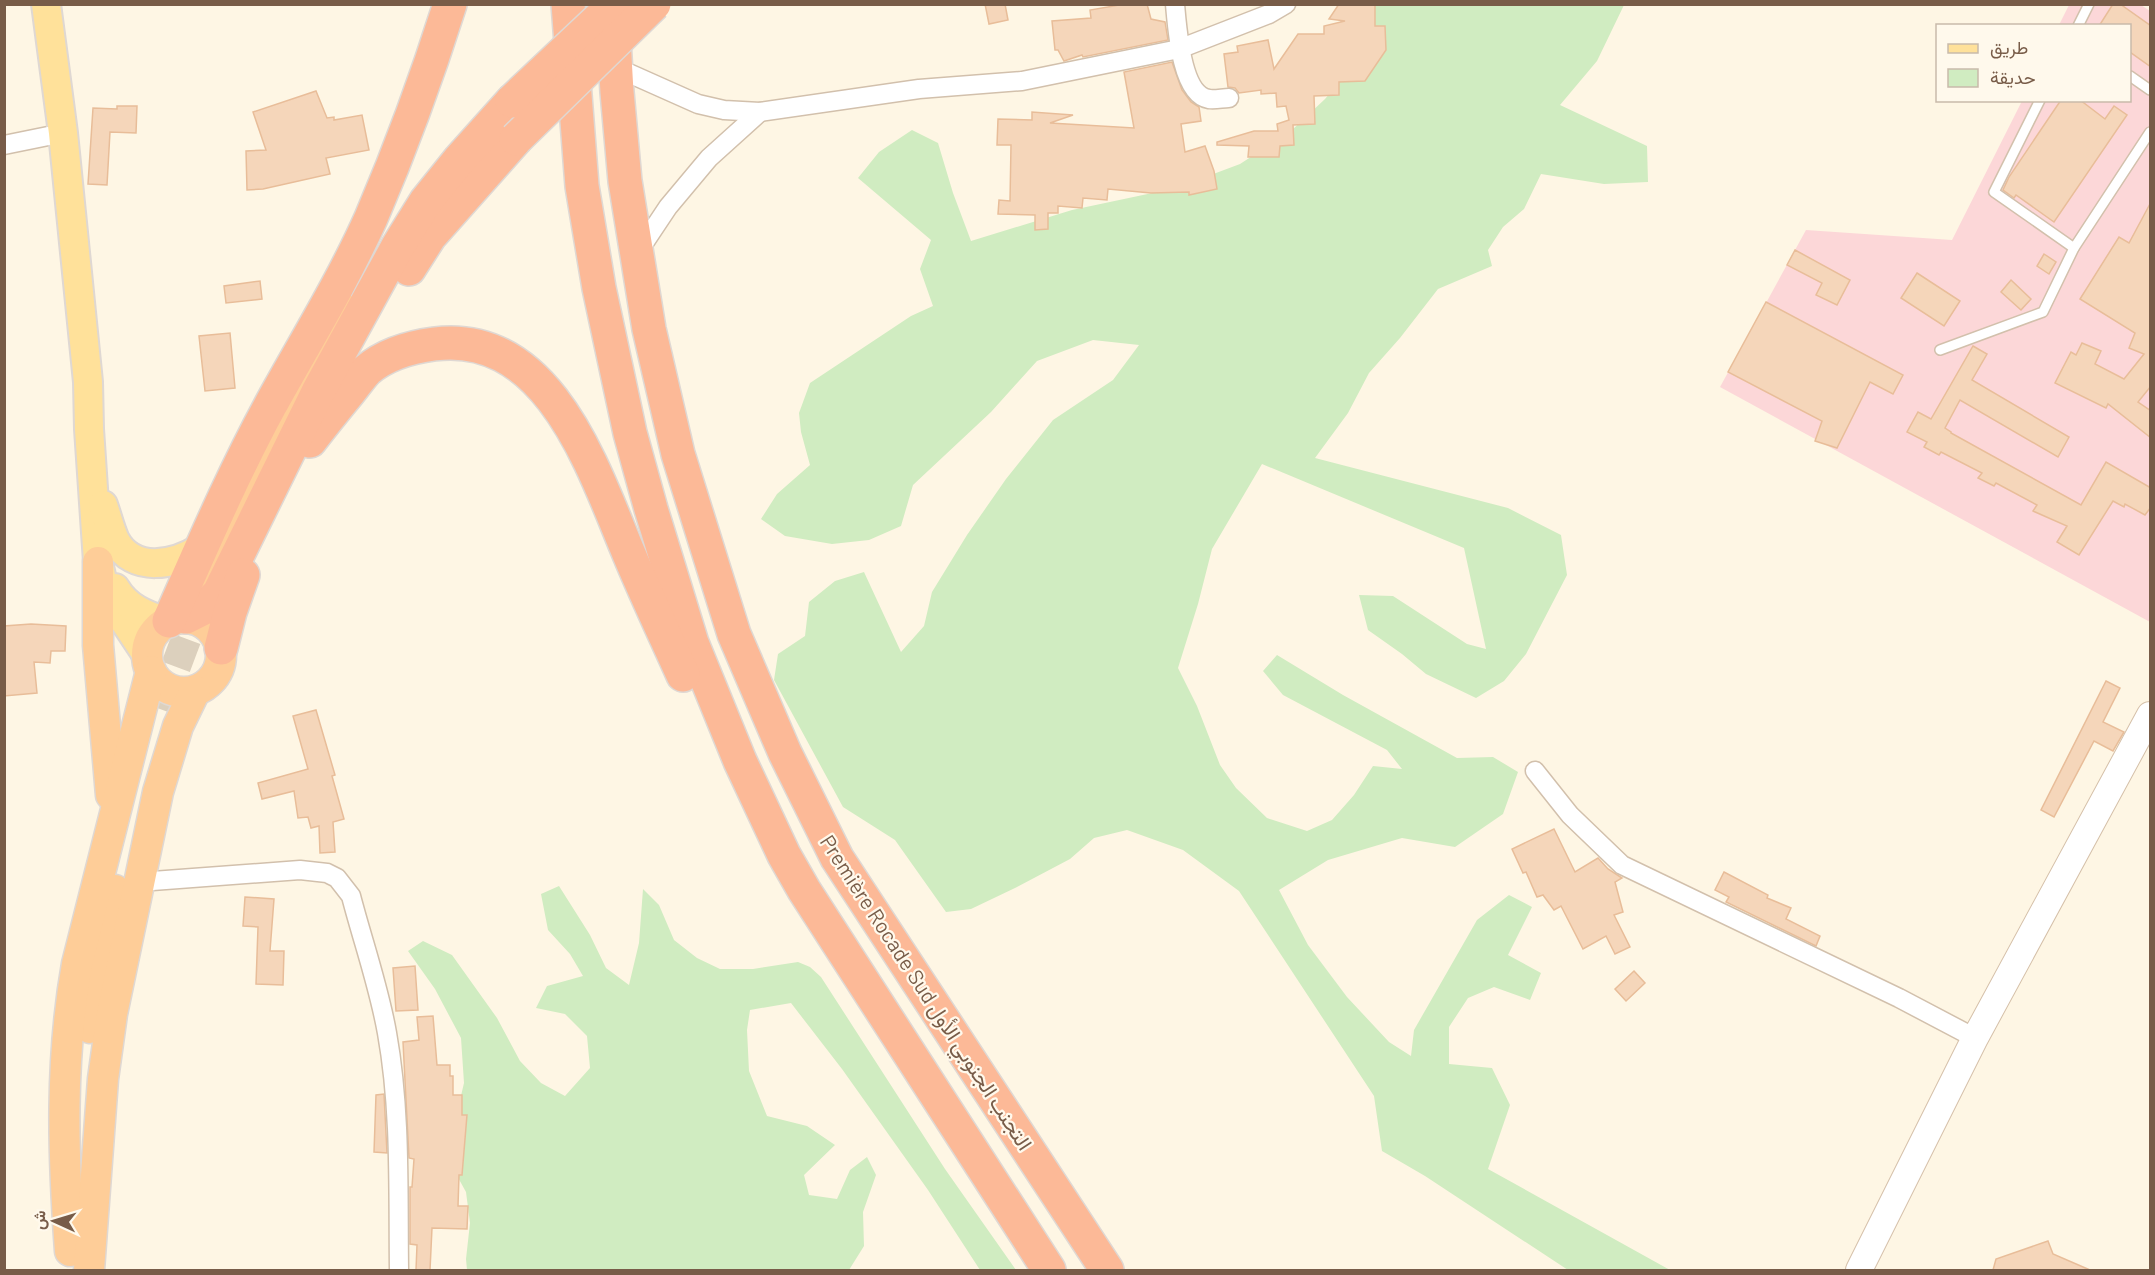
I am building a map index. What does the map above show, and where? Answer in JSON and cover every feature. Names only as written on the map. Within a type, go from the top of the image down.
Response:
[{"type":"highway","points":[[298,401],[340,310],[362,255],[427,80],[450,4]]},
{"type":"highway","points":[[568,4],[582,186],[599,288],[630,433],[692,643],[740,761],[784,855]]},
{"type":"highway","points":[[206,586],[256,479],[298,401],[389,249],[459,160],[512,101],[614,4]]},
{"type":"highway","name":"Première Rocade Sud التجنب الجنوبي الأول","points":[[614,4],[615,67],[625,181],[650,329],[678,454],[734,634],[785,753],[837,858],[1107,1270]]},
{"type":"highway","points":[[76,1264],[107,1048],[139,882],[165,765],[180,720],[195,691],[213,678],[219,669],[221,648],[230,612],[244,571],[310,441],[388,301],[430,236],[516,139],[654,4]]},
{"type":"highway","points":[[174,620],[201,548],[269,409],[343,276],[371,218],[427,80]]},
{"type":"highway","points":[[76,1264],[64,1165],[68,1027],[77,964],[149,663],[152,636],[174,620],[206,607],[219,593],[318,392],[398,246],[426,201]]},
{"type":"highway","points":[[310,441],[367,371],[393,354],[418,346],[450,342],[479,346],[503,356],[527,372],[551,397],[576,433],[601,485],[629,555],[706,723],[804,890],[1049,1270]]},
{"type":"highway","points":[[98,562],[98,645],[113,817]]},
{"type":"highway","points":[[174,620],[198,620],[208,626],[217,636],[221,648]]},
{"type":"highway","points":[[149,663],[157,680],[174,691],[195,691]]},
{"type":"highway","points":[[76,1264],[92,1009],[125,838],[160,709]]},
{"type":"main road","points":[[46,4],[63,133],[88,382],[98,562],[103,585],[109,598],[149,663]]},
{"type":"main road","points":[[88,382],[97,414],[101,498],[109,573],[124,602],[134,609],[174,620]]},
{"type":"main road","points":[[101,498],[116,541],[126,554],[133,558],[149,564],[167,562],[185,557],[201,548]]},
{"type":"main road","points":[[1859,1270],[1975,1038],[2151,715]]},
{"type":"street","points":[[1175,4],[1179,49],[1197,94],[1208,100],[1228,98]]},
{"type":"street","points":[[615,67],[698,104],[724,110],[760,112],[919,89],[1022,81],[1179,49],[1269,14],[1286,4]]},
{"type":"street","points":[[637,254],[668,207],[709,158],[760,112]]},
{"type":"street","points":[[4,145],[63,133]]},
{"type":"street","points":[[1535,771],[1570,815],[1622,865],[1899,998],[1975,1038]]},
{"type":"street","points":[[139,882],[288,869],[327,873],[337,878],[351,896],[387,1032],[397,1143],[399,1270]]},
{"type":"lane","points":[[2079,24],[2089,4]]},
{"type":"lane","points":[[2131,76],[2151,90]]},
{"type":"lane","points":[[2039,102],[1994,192],[2074,248]]},
{"type":"lane","points":[[1940,350],[2043,312],[2074,248],[2151,132]]},
{"type":"shaded area","points":[[2069,5],[2141,5],[2150,11],[2150,622],[1720,387],[1806,230],[1952,240],[2021,102],[2131,102],[2131,24],[2060,24]]},
{"type":"green space","points":[[1368,5],[1624,5],[1597,61],[1560,105],[1647,146],[1648,182],[1604,184],[1541,174],[1524,209],[1503,227],[1488,250],[1492,266],[1438,289],[1369,373],[1348,413],[1315,458],[1508,508],[1561,535],[1567,575],[1526,654],[1504,681],[1476,698],[1426,674],[1368,630],[1359,595],[1393,596],[1467,644],[1486,649],[1464,548],[1262,464],[1212,549],[1178,668],[1197,706],[1220,765],[1236,788],[1267,818],[1307,831],[1332,820],[1354,795],[1373,766],[1402,769],[1387,750],[1283,695],[1263,671],[1277,655],[1343,695],[1457,758],[1493,757],[1518,772],[1503,814],[1455,847],[1402,838],[1328,860],[1279,890],[1308,945],[1347,997],[1389,1042],[1411,1056],[1414,1030],[1477,920],[1509,895],[1532,907],[1508,955],[1541,973],[1530,1000],[1494,987],[1468,998],[1449,1027],[1449,1064],[1492,1068],[1510,1105],[1488,1169],[1670,1270],[1568,1270],[1425,1176],[1382,1151],[1374,1096],[1239,891],[1183,850],[1127,830],[1094,838],[1070,859],[1015,888],[971,909],[946,912],[895,840],[843,807],[774,680],[778,654],[805,636],[809,602],[835,581],[864,572],[901,652],[924,626],[932,592],[967,535],[1006,479],[1053,420],[1113,380],[1139,345],[1093,340],[1037,361],[991,412],[913,485],[901,526],[869,540],[832,544],[785,536],[761,519],[777,494],[810,465],[801,432],[799,413],[810,383],[911,316],[933,306],[920,269],[931,240],[858,178],[879,152],[912,130],[938,143],[971,241],[1072,210],[1176,188],[1240,164],[1291,131],[1325,99],[1372,44]]},
{"type":"green space","points":[[559,886],[590,935],[606,968],[629,985],[639,943],[643,889],[659,905],[674,940],[697,958],[720,969],[753,969],[798,962],[810,967],[821,977],[945,1169],[1016,1270],[980,1270],[928,1190],[842,1069],[791,1003],[750,1010],[747,1030],[749,1071],[767,1116],[807,1126],[835,1145],[804,1175],[809,1195],[837,1199],[850,1170],[867,1157],[876,1175],[863,1212],[864,1246],[849,1270],[467,1270],[470,1223],[466,1192],[450,1163],[451,1138],[464,1083],[461,1038],[435,989],[408,951],[423,941],[452,955],[497,1018],[520,1061],[541,1083],[565,1096],[590,1068],[587,1036],[565,1014],[536,1008],[547,986],[583,976],[570,954],[548,930],[541,894]]},
{"type":"building","points":[[985,4],[1005,4],[1008,20],[989,24]]},
{"type":"building","points":[[1125,4],[1147,4],[1151,19],[1165,22],[1168,40],[1083,57],[1082,55],[1064,61],[1058,50],[1055,50],[1052,21],[1091,18],[1090,10]]},
{"type":"building","points":[[1339,4],[1375,4],[1375,26],[1385,26],[1386,50],[1365,81],[1339,82],[1339,95],[1314,96],[1315,124],[1293,125],[1294,145],[1280,146],[1279,157],[1248,157],[1249,146],[1217,145],[1217,142],[1254,131],[1278,131],[1277,124],[1289,120],[1286,106],[1277,107],[1276,93],[1261,94],[1261,90],[1239,93],[1235,88],[1228,87],[1224,54],[1238,52],[1237,46],[1268,40],[1274,69],[1298,34],[1324,34],[1324,26],[1345,21],[1329,19]]},
{"type":"building","points":[[2113,4],[2120,4],[2151,26],[2151,67],[2131,53],[2131,24],[2100,24]]},
{"type":"building","points":[[1172,62],[1182,90],[1191,102],[1199,107],[1201,121],[1181,124],[1185,152],[1205,146],[1214,171],[1217,189],[1189,195],[1189,192],[1151,193],[1108,189],[1107,200],[1083,198],[1082,208],[1058,206],[1058,213],[1048,213],[1048,229],[1035,230],[1035,215],[998,214],[999,200],[1010,201],[1011,145],[997,145],[998,119],[1032,120],[1032,112],[1073,115],[1050,123],[1134,128],[1124,72]]},
{"type":"building","points":[[316,91],[327,118],[334,117],[334,120],[362,115],[369,150],[326,158],[330,174],[263,189],[247,190],[246,151],[266,150],[253,112]]},
{"type":"building","points":[[2060,102],[2083,102],[2105,119],[2114,106],[2127,115],[2054,222],[2016,195],[2014,198],[2003,190],[2009,177]]},
{"type":"building","points":[[117,106],[137,106],[136,133],[110,132],[107,185],[88,184],[93,108],[117,109]]},
{"type":"building","points":[[2151,202],[2151,386],[2138,402],[2151,411],[2151,438],[2108,404],[2106,408],[2055,383],[2071,352],[2076,355],[2082,343],[2101,351],[2095,364],[2124,379],[2144,354],[2129,348],[2135,333],[2080,299],[2119,237],[2129,243]]},
{"type":"building","points":[[1795,250],[1850,280],[1837,305],[1816,295],[1822,283],[1787,265]]},
{"type":"building","points":[[2044,254],[2056,262],[2049,274],[2037,266]]},
{"type":"building","points":[[1917,273],[1960,301],[1944,326],[1901,298]]},
{"type":"building","points":[[2011,280],[2031,299],[2021,310],[2001,292]]},
{"type":"building","points":[[260,281],[262,299],[226,303],[224,286]]},
{"type":"building","points":[[1766,302],[1903,375],[1893,394],[1870,382],[1837,448],[1815,441],[1822,421],[1728,372]]},
{"type":"building","points":[[230,333],[235,388],[205,391],[199,336]]},
{"type":"building","points":[[1973,346],[1987,354],[1972,380],[2069,437],[2058,457],[1960,400],[1945,428],[2081,505],[2106,462],[2151,488],[2151,507],[2145,515],[2125,504],[2124,507],[2113,501],[2079,555],[2057,542],[2067,526],[2033,511],[2037,505],[1996,483],[1994,486],[1978,478],[1982,473],[1941,452],[1939,455],[1924,447],[1927,442],[1907,432],[1918,412],[1931,419]]},
{"type":"building","points":[[31,624],[66,626],[65,651],[51,651],[50,663],[34,662],[37,693],[4,696],[4,626]]},
{"type":"building","points":[[2106,681],[2120,688],[2103,722],[2124,732],[2113,751],[2094,741],[2054,817],[2041,810]]},
{"type":"building","points":[[316,710],[335,775],[332,776],[344,819],[333,822],[335,852],[320,853],[319,826],[311,828],[308,817],[298,818],[294,791],[262,799],[258,783],[308,769],[293,716]]},
{"type":"building","points":[[1554,829],[1575,872],[1598,858],[1608,869],[1622,878],[1615,882],[1623,912],[1614,915],[1630,947],[1615,954],[1606,936],[1583,949],[1561,906],[1554,910],[1543,895],[1537,897],[1512,849]]},
{"type":"building","points":[[1724,872],[1768,895],[1767,898],[1791,908],[1786,919],[1820,936],[1816,946],[1726,902],[1729,897],[1715,890]]},
{"type":"building","points":[[245,897],[274,899],[270,951],[284,951],[283,985],[256,984],[258,927],[243,926]]},
{"type":"building","points":[[415,966],[418,1010],[396,1011],[393,968]]},
{"type":"building","points":[[1634,971],[1645,983],[1626,1001],[1615,989]]},
{"type":"building","points":[[433,1016],[437,1065],[450,1065],[450,1076],[453,1076],[453,1095],[462,1095],[462,1115],[467,1115],[462,1175],[459,1175],[458,1206],[468,1206],[467,1229],[432,1228],[430,1270],[416,1270],[417,1245],[410,1244],[410,1187],[412,1187],[414,1159],[409,1158],[403,1042],[419,1040],[417,1017]]},
{"type":"building","points":[[384,1094],[387,1153],[374,1152],[376,1095]]},
{"type":"building","points":[[2048,1241],[2053,1254],[2090,1270],[1993,1270],[1996,1259]]},
{"type":"tunnel","points":[[160,709],[203,594]]}]
